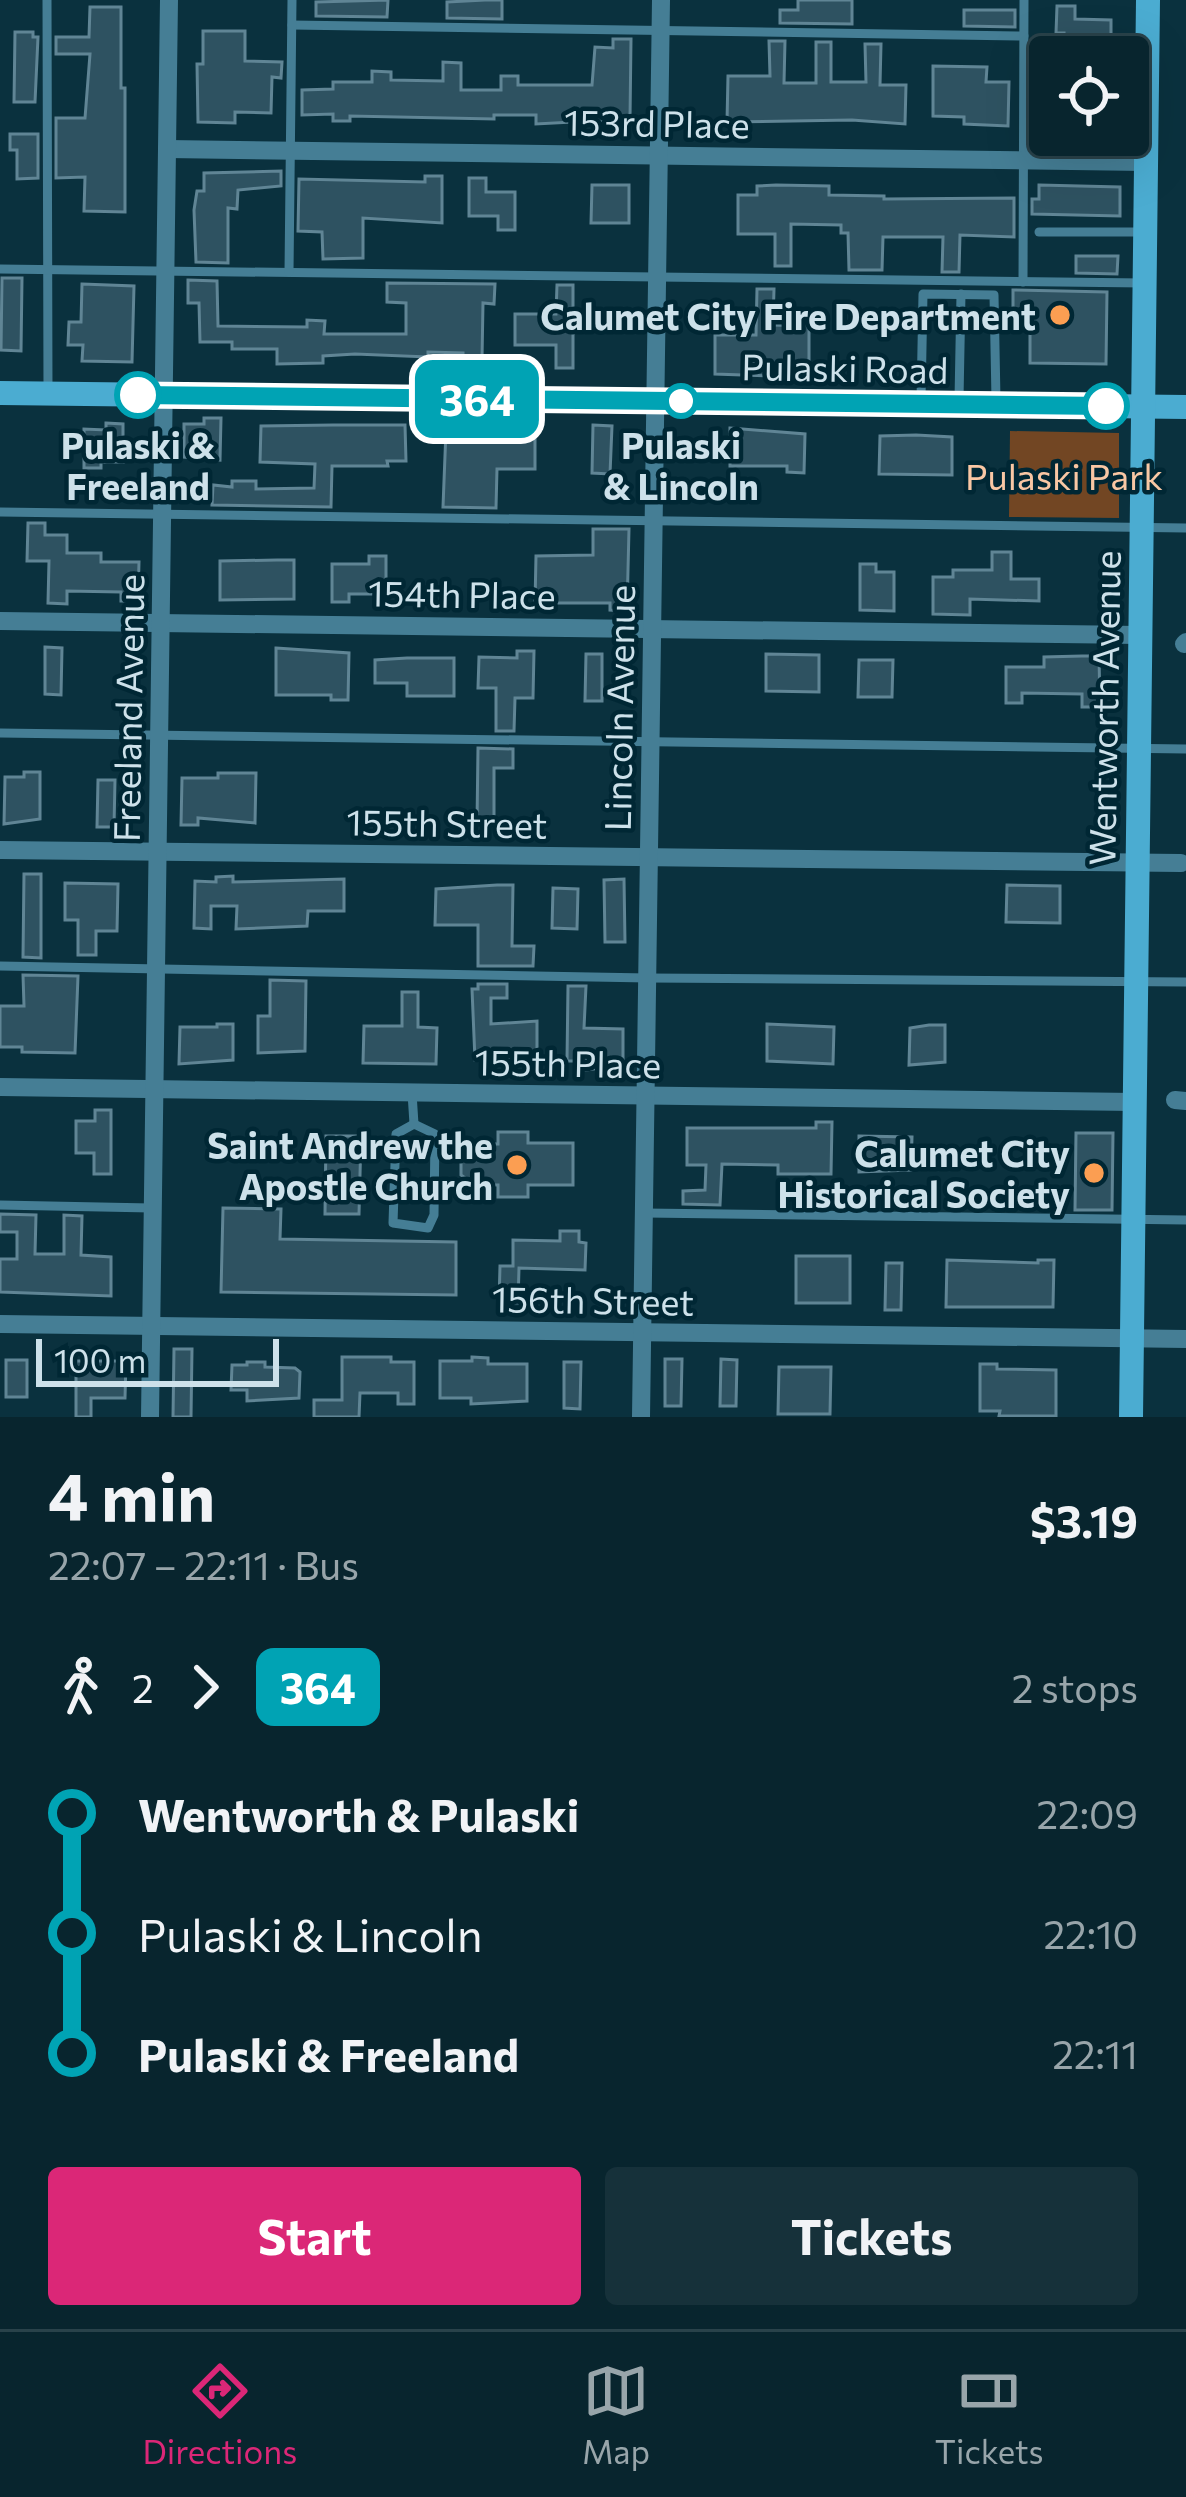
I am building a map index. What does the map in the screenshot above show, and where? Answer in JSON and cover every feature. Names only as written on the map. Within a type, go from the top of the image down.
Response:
[{"type":"street","name":"Freeland Avenue","points":[[150,1417],[169,0]]},
{"type":"street","name":"Lincoln Avenue","points":[[641,1417],[661,0]]},
{"type":"street","name":"Wentworth Avenue","points":[[1131,1417],[1148,0]]},
{"type":"street","name":"153rd Place","points":[[167,148],[1145,162]]},
{"type":"street","name":"Pulaski Road","points":[[0,393],[1186,407]]},
{"type":"street","name":"154th Place","points":[[0,621],[1140,635]]},
{"type":"street","name":"155th Street","points":[[0,850],[1181,863]]},
{"type":"street","name":"155th Place","points":[[0,1087],[1135,1102]]},
{"type":"street","name":"156th Street","points":[[0,1324],[1186,1339]]},
{"type":"lane","points":[[47,0],[48,394]]},
{"type":"lane","points":[[289,272],[292,0]]},
{"type":"lane","points":[[1023,282],[1024,0]]},
{"type":"lane","points":[[292,25],[1024,36]]},
{"type":"lane","points":[[1039,232],[1145,232]]},
{"type":"lane","points":[[0,268],[1144,284]]},
{"type":"lane","points":[[921,404],[923,294],[961,294],[994,295],[996,405]]},
{"type":"lane","points":[[959,405],[961,294]]},
{"type":"lane","points":[[0,512],[1186,528]]},
{"type":"lane","points":[[0,733],[1186,749]]},
{"type":"lane","points":[[0,966],[1186,982]]},
{"type":"lane","points":[[412,1093],[414,1124]]},
{"type":"lane","points":[[414,1124],[435,1134],[434,1215],[428,1228],[392,1223],[396,1134],[414,1124]]},
{"type":"lane","points":[[0,1205],[153,1208]]},
{"type":"lane","points":[[644,1213],[1186,1220]]},
{"type":"green space","name":"Pulaski Park","points":[[1010,431],[1119,433],[1119,518],[1009,517]]},
{"type":"building","points":[[388,0],[387,17],[316,16],[316,2]]},
{"type":"building","points":[[502,0],[502,19],[447,18],[447,2]]},
{"type":"building","points":[[798,0],[852,0],[852,24],[780,23],[780,10],[798,10]]},
{"type":"building","points":[[1057,6],[1075,6],[1075,19],[1111,20],[1111,36],[1056,33]]},
{"type":"building","points":[[90,7],[121,7],[125,212],[84,211],[85,177],[56,178],[56,118],[85,118],[90,54],[56,54],[56,37],[89,37]]},
{"type":"building","points":[[964,10],[1015,10],[1015,27],[964,26]]},
{"type":"building","points":[[203,31],[245,31],[245,61],[282,62],[281,78],[272,77],[271,113],[235,112],[235,123],[198,122],[197,64],[203,64]]},
{"type":"building","points":[[15,32],[33,32],[38,37],[35,102],[14,102]]},
{"type":"building","points":[[613,39],[631,39],[630,119],[536,124],[536,115],[494,115],[494,119],[350,116],[350,121],[333,121],[333,114],[302,115],[302,90],[333,89],[333,82],[372,82],[372,71],[391,72],[391,80],[443,81],[443,62],[461,63],[461,90],[501,90],[501,76],[518,76],[518,85],[592,85],[595,47],[613,48]]},
{"type":"building","points":[[769,41],[785,41],[784,83],[816,83],[816,42],[831,42],[831,82],[866,82],[865,44],[881,44],[880,85],[906,85],[905,124],[727,122],[728,76],[770,76]]},
{"type":"building","points":[[933,66],[987,67],[986,82],[1009,82],[1008,126],[964,124],[964,117],[933,116]]},
{"type":"building","points":[[10,134],[38,134],[38,178],[17,179],[17,150],[10,150]]},
{"type":"building","points":[[281,171],[281,186],[238,190],[237,209],[228,208],[228,263],[196,262],[194,210],[197,191],[204,191],[204,173]]},
{"type":"building","points":[[425,176],[442,176],[442,223],[363,218],[363,258],[323,259],[322,232],[298,231],[299,179],[425,182]]},
{"type":"building","points":[[469,178],[486,178],[486,192],[515,192],[515,230],[498,230],[498,216],[469,216]]},
{"type":"building","points":[[592,185],[629,185],[629,223],[591,223]]},
{"type":"building","points":[[1039,185],[1120,187],[1120,216],[1032,214]]},
{"type":"building","points":[[757,186],[829,186],[829,195],[884,199],[1014,198],[1014,237],[960,235],[959,272],[942,272],[943,237],[883,237],[882,270],[849,270],[848,233],[841,233],[841,225],[791,224],[791,266],[775,266],[775,234],[738,234],[738,195],[757,195]]},
{"type":"building","points":[[1076,256],[1118,256],[1117,274],[1076,273]]},
{"type":"building","points":[[2,278],[22,278],[21,351],[1,350]]},
{"type":"building","points":[[188,280],[217,281],[218,326],[307,327],[307,320],[325,321],[324,334],[406,334],[406,303],[387,302],[387,283],[495,284],[494,304],[483,303],[482,359],[428,352],[428,357],[355,354],[323,356],[323,363],[277,364],[277,349],[232,349],[232,342],[200,342],[199,303],[188,303]]},
{"type":"building","points":[[82,284],[134,286],[132,362],[82,361],[83,345],[68,345],[69,322],[81,322]]},
{"type":"building","points":[[557,285],[573,285],[573,368],[556,368],[556,345],[515,345],[515,314],[556,314]]},
{"type":"building","points":[[757,289],[774,289],[773,325],[809,326],[809,371],[773,370],[772,376],[715,374],[715,335],[756,335]]},
{"type":"building","points":[[1013,290],[1107,292],[1106,364],[1030,363],[1030,324],[1013,324]]},
{"type":"building","points":[[204,418],[221,418],[220,460],[184,457],[184,424],[204,424]]},
{"type":"building","points":[[106,423],[123,424],[123,462],[84,468],[84,429],[106,430]]},
{"type":"building","points":[[405,425],[406,461],[387,461],[388,466],[332,466],[331,507],[212,505],[213,485],[232,487],[232,481],[256,481],[256,489],[314,488],[315,464],[260,462],[261,426]]},
{"type":"building","points":[[593,425],[612,426],[610,474],[592,473]]},
{"type":"building","points":[[730,428],[805,434],[804,473],[787,472],[787,466],[730,466]]},
{"type":"building","points":[[446,430],[461,430],[461,440],[518,442],[519,430],[535,431],[535,469],[497,469],[496,508],[443,507]]},
{"type":"building","points":[[880,436],[952,437],[952,475],[879,474]]},
{"type":"building","points":[[28,523],[45,523],[45,535],[67,535],[67,553],[101,553],[101,562],[139,562],[138,601],[121,601],[121,592],[67,591],[67,604],[48,603],[49,561],[27,561]]},
{"type":"building","points":[[593,529],[629,529],[627,611],[610,610],[610,603],[535,603],[536,556],[593,555]]},
{"type":"building","points":[[992,552],[1011,552],[1011,579],[1039,579],[1039,601],[970,599],[970,615],[933,614],[933,577],[953,577],[953,570],[992,570]]},
{"type":"building","points":[[369,556],[386,556],[386,594],[349,594],[349,602],[332,602],[332,564],[369,564]]},
{"type":"building","points":[[294,560],[294,599],[220,600],[220,561]]},
{"type":"building","points":[[860,564],[876,564],[876,572],[894,572],[894,611],[860,610]]},
{"type":"building","points":[[45,647],[62,648],[61,695],[45,694]]},
{"type":"building","points":[[276,648],[349,653],[348,700],[331,700],[331,695],[276,695]]},
{"type":"building","points":[[517,651],[534,651],[533,698],[515,698],[514,731],[496,731],[496,688],[478,688],[479,657],[517,658]]},
{"type":"building","points":[[586,654],[602,654],[602,701],[585,701]]},
{"type":"building","points":[[766,654],[819,655],[819,692],[766,691]]},
{"type":"building","points":[[1099,656],[1100,707],[1082,707],[1082,694],[1022,693],[1022,703],[1006,703],[1006,667],[1044,667],[1044,657]]},
{"type":"building","points":[[454,658],[454,696],[407,696],[407,683],[375,683],[375,660]]},
{"type":"building","points":[[859,660],[893,660],[892,697],[858,697]]},
{"type":"building","points":[[478,748],[513,749],[513,768],[494,768],[494,825],[477,824]]},
{"type":"building","points":[[24,772],[40,772],[40,819],[4,824],[5,777],[24,777]]},
{"type":"building","points":[[218,773],[256,773],[255,823],[198,818],[198,825],[181,825],[182,778],[218,778]]},
{"type":"building","points":[[98,780],[115,780],[114,827],[97,827]]},
{"type":"building","points":[[24,874],[41,874],[41,958],[23,957]]},
{"type":"building","points":[[233,876],[233,882],[344,879],[344,911],[308,911],[307,926],[236,929],[237,906],[211,906],[211,929],[194,928],[195,881],[216,882],[216,877]]},
{"type":"building","points":[[624,879],[625,942],[605,942],[604,880]]},
{"type":"building","points":[[65,883],[118,884],[117,931],[96,931],[96,955],[78,955],[78,920],[65,920]]},
{"type":"building","points":[[513,885],[512,946],[534,946],[533,966],[478,966],[478,925],[435,925],[436,889]]},
{"type":"building","points":[[1007,885],[1060,886],[1060,923],[1006,922]]},
{"type":"building","points":[[553,888],[578,889],[577,929],[552,928]]},
{"type":"building","points":[[23,975],[78,976],[75,1053],[0,1047],[0,1006],[24,1006]]},
{"type":"building","points":[[270,980],[306,981],[305,1051],[258,1053],[258,1016],[270,1016]]},
{"type":"building","points":[[478,984],[507,984],[507,998],[491,998],[491,1024],[537,1021],[537,1058],[475,1060],[472,989],[478,989]]},
{"type":"building","points":[[568,986],[586,986],[584,1028],[623,1029],[623,1065],[586,1070],[586,1061],[567,1061]]},
{"type":"building","points":[[402,992],[418,992],[418,1027],[437,1028],[436,1064],[363,1063],[364,1026],[402,1026]]},
{"type":"building","points":[[233,1024],[233,1060],[179,1064],[180,1027]]},
{"type":"building","points":[[767,1024],[834,1027],[833,1064],[767,1061]]},
{"type":"building","points":[[945,1025],[945,1062],[909,1065],[910,1028]]},
{"type":"building","points":[[95,1110],[111,1110],[111,1174],[94,1174],[94,1153],[76,1153],[76,1121],[95,1121]]},
{"type":"building","points":[[816,1122],[832,1122],[831,1174],[778,1174],[778,1165],[722,1164],[720,1205],[683,1204],[683,1191],[705,1190],[706,1165],[687,1165],[687,1128],[816,1128]]},
{"type":"building","name":"Saint Andrew the Apostle Church","points":[[498,1132],[528,1132],[528,1143],[573,1143],[573,1185],[528,1185],[528,1197],[498,1197],[498,1185],[475,1185],[461,1175],[461,1155],[475,1144],[498,1144]]},
{"type":"building","name":"Calumet City Historical Society","points":[[1076,1133],[1113,1133],[1112,1210],[1075,1210]]},
{"type":"building","points":[[326,1136],[361,1136],[359,1214],[325,1214]]},
{"type":"building","points":[[859,1136],[912,1137],[911,1170],[859,1172]]},
{"type":"building","points":[[223,1208],[281,1209],[280,1239],[456,1242],[456,1295],[221,1292]]},
{"type":"building","points":[[0,1214],[36,1215],[35,1254],[64,1254],[64,1215],[82,1216],[81,1255],[111,1257],[111,1296],[0,1292],[0,1259],[17,1259],[17,1232],[0,1232]]},
{"type":"building","points":[[560,1231],[579,1231],[579,1242],[586,1243],[585,1270],[519,1268],[518,1303],[499,1302],[500,1266],[513,1266],[513,1240],[560,1241]]},
{"type":"building","points":[[796,1256],[850,1256],[850,1303],[796,1303]]},
{"type":"building","points":[[947,1260],[1054,1260],[1053,1307],[946,1307]]},
{"type":"building","points":[[886,1263],[902,1263],[901,1310],[885,1310]]},
{"type":"building","points":[[174,1349],[192,1349],[191,1417],[173,1417]]},
{"type":"building","points":[[342,1357],[414,1362],[414,1404],[398,1404],[398,1393],[360,1393],[359,1417],[314,1417],[314,1400],[342,1400]]},
{"type":"building","points":[[472,1357],[488,1358],[488,1364],[527,1364],[527,1401],[471,1404],[471,1398],[440,1398],[440,1361],[472,1361]]},
{"type":"building","points":[[665,1359],[682,1359],[681,1406],[665,1406]]},
{"type":"building","points":[[721,1359],[737,1360],[736,1406],[720,1406]]},
{"type":"building","points":[[6,1360],[27,1360],[27,1397],[6,1397]]},
{"type":"building","points":[[76,1361],[126,1361],[125,1398],[91,1398],[91,1417],[76,1417]]},
{"type":"building","points":[[247,1362],[295,1368],[300,1372],[299,1398],[247,1401],[247,1390],[231,1390],[232,1365]]},
{"type":"building","points":[[564,1362],[581,1362],[580,1409],[564,1408]]},
{"type":"building","points":[[980,1364],[997,1364],[997,1369],[1056,1370],[1056,1416],[999,1416],[1000,1411],[980,1411]]},
{"type":"building","points":[[779,1367],[831,1367],[830,1414],[778,1414]]},
{"type":"bus line","name":"364","points":[[138,395],[1106,406]]},
{"type":"place","name":"Calumet City Fire Department","points":[[1060,315]]},
{"type":"place","name":"Pulaski & Freeland","points":[[138,395]]},
{"type":"place","name":"Pulaski & Lincoln","points":[[681,401]]},
{"type":"place","name":"Saint Andrew the Apostle Church","points":[[517,1165]]},
{"type":"place","name":"Calumet City Historical Society","points":[[1094,1173]]}]
